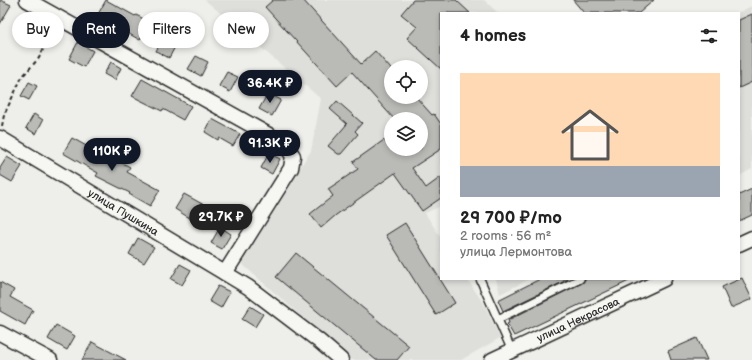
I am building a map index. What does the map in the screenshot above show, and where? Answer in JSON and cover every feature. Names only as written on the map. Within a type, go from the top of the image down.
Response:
[{"type":"street","points":[[27,0],[49,12]]},
{"type":"street","points":[[64,20],[285,144],[293,156],[291,168],[225,273]]},
{"type":"street","name":"улица Пушкина","points":[[1,133],[248,287],[319,341],[341,360]]},
{"type":"street","points":[[740,244],[752,238]]},
{"type":"street","name":"улица Некрасова","points":[[492,360],[662,280]]},
{"type":"street","points":[[0,332],[50,360]]},
{"type":"lane","points":[[480,280],[512,351]]},
{"type":"lane","points":[[498,319],[578,280]]},
{"type":"path","points":[[1,133],[4,115],[22,77],[40,58],[44,48]]},
{"type":"shaded area","points":[[205,0],[484,0],[497,12],[440,12],[440,206],[425,213],[440,236],[440,280],[468,280],[484,304],[500,338],[461,360],[351,360],[242,264],[244,249],[311,151],[321,99],[261,48],[269,48],[269,12],[219,12]]},
{"type":"shaded area","points":[[752,6],[752,14],[740,20],[739,12]]},
{"type":"shaded area","points":[[752,82],[752,169],[740,175],[740,88]]},
{"type":"shaded area","points":[[496,280],[528,280],[500,294]]},
{"type":"building","points":[[0,0],[11,5],[0,24]]},
{"type":"building","points":[[106,0],[128,12],[99,12]]},
{"type":"building","points":[[273,0],[303,0],[361,64],[375,51],[384,61],[384,104],[422,104],[432,115],[434,114],[440,123],[440,150],[412,168],[426,188],[440,178],[440,199],[422,211],[395,173],[336,215],[321,228],[310,214],[333,196],[328,189],[358,169],[353,162],[384,140],[384,156],[428,156],[428,112],[388,112],[352,72],[337,86],[265,7]]},
{"type":"building","points":[[413,0],[456,0],[469,12],[440,12],[440,68],[407,38],[417,27],[401,14]]},
{"type":"building","points":[[573,0],[654,0],[640,12],[583,12]]},
{"type":"building","points":[[130,13],[138,16],[138,39],[130,34]]},
{"type":"building","points":[[752,14],[752,82],[740,88],[740,20]]},
{"type":"building","points":[[75,48],[88,48],[93,51],[84,67],[69,59]]},
{"type":"building","points":[[158,48],[174,48],[169,58],[156,51]]},
{"type":"building","points":[[196,56],[208,62],[201,76],[188,69]]},
{"type":"building","points":[[111,62],[121,68],[115,80],[104,74]]},
{"type":"building","points":[[227,72],[238,77],[230,92],[219,86]]},
{"type":"building","points":[[142,79],[191,106],[183,120],[163,109],[162,111],[132,96]]},
{"type":"building","points":[[29,82],[37,86],[29,100],[21,96]]},
{"type":"building","points":[[268,93],[281,100],[272,116],[259,109]]},
{"type":"building","points":[[337,101],[362,123],[355,131],[358,134],[341,154],[338,154],[328,146],[347,124],[330,109]]},
{"type":"building","points":[[34,114],[43,120],[36,134],[26,128]]},
{"type":"building","points":[[212,119],[240,134],[233,146],[219,138],[218,140],[205,132]]},
{"type":"building","points":[[72,138],[106,157],[107,155],[130,167],[127,172],[160,190],[150,206],[129,194],[130,193],[96,176],[98,173],[63,153]]},
{"type":"building","points":[[269,153],[280,159],[272,174],[261,168]]},
{"type":"building","points":[[7,157],[22,166],[12,182],[0,175],[0,168]]},
{"type":"building","points":[[752,189],[752,215],[740,221],[740,195]]},
{"type":"building","points":[[184,194],[206,206],[196,222],[175,209]]},
{"type":"building","points":[[405,223],[455,303],[436,315],[386,235]]},
{"type":"building","points":[[220,227],[231,234],[222,249],[211,243]]},
{"type":"building","points":[[138,238],[154,247],[144,263],[129,254]]},
{"type":"building","points":[[296,253],[409,346],[397,360],[376,360],[276,277]]},
{"type":"building","points":[[180,264],[191,270],[182,285],[171,279]]},
{"type":"building","points":[[742,278],[752,299],[731,308],[722,287]]},
{"type":"building","points":[[538,280],[567,280],[503,311],[498,300]]},
{"type":"building","points":[[584,280],[631,280],[514,336],[507,324],[509,323],[508,320],[582,283]]},
{"type":"building","points":[[0,282],[14,290],[10,297],[33,310],[25,325],[0,311]]},
{"type":"building","points":[[218,286],[230,292],[221,308],[209,301]]},
{"type":"building","points":[[250,306],[263,314],[255,327],[242,319]]},
{"type":"building","points":[[56,325],[75,336],[67,350],[48,339]]},
{"type":"building","points":[[697,338],[707,360],[671,360],[668,351]]},
{"type":"building","points":[[92,342],[126,360],[82,360]]}]
